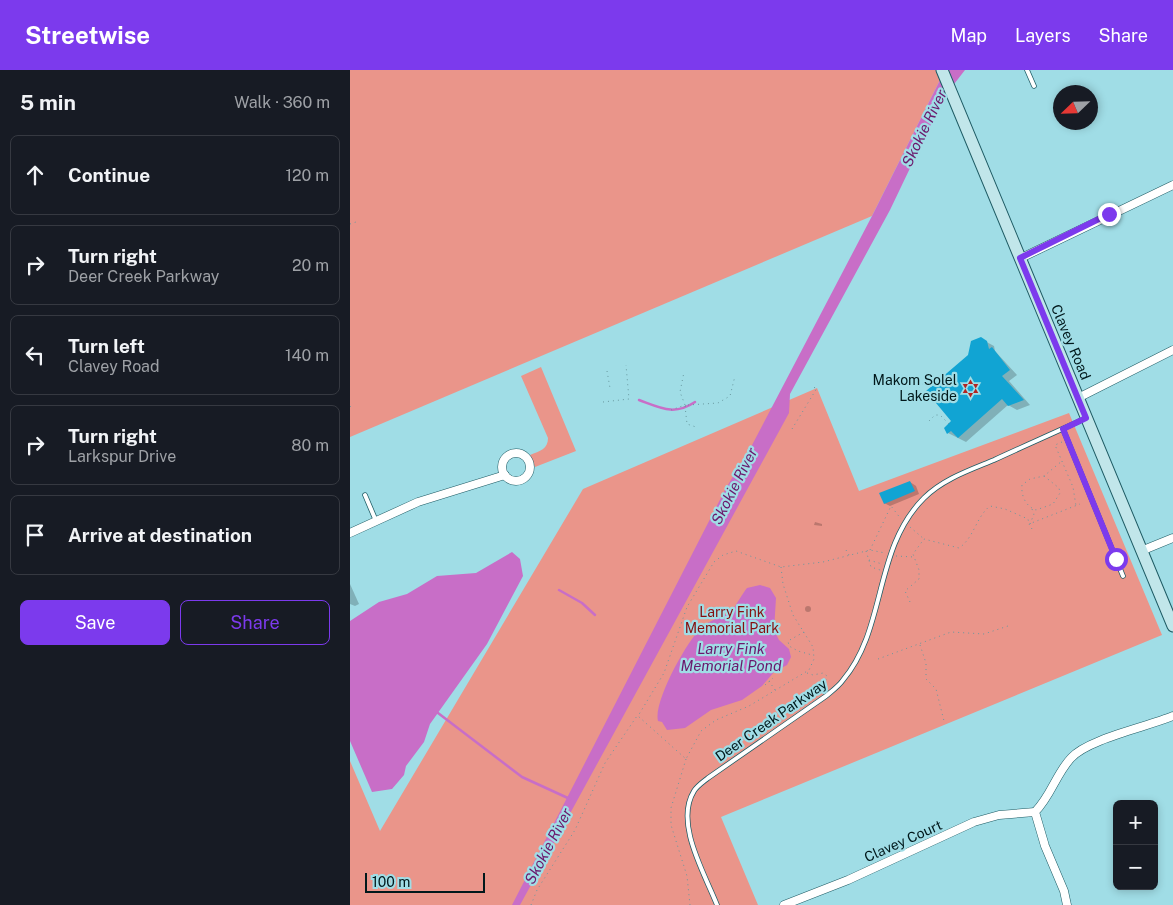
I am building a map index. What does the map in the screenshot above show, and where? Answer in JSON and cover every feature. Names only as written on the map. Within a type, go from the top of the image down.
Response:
[{"type":"main road","name":"Clavey Road","points":[[942,70],[1173,626]]},
{"type":"street","points":[[1020,258],[1173,185]]},
{"type":"street","points":[[1078,398],[1173,350]]},
{"type":"street","points":[[350,533],[418,502],[505,475]]},
{"type":"street","points":[[1142,551],[1173,538]]},
{"type":"street","points":[[1067,905],[1064,891],[1045,846],[1035,812],[1045,802],[1059,774],[1076,753],[1094,742],[1173,716]]},
{"type":"street","name":"Clavey Court","points":[[784,905],[848,880],[974,822],[999,815],[1035,812]]},
{"type":"lane","points":[[1028,70],[1034,86]]},
{"type":"lane","name":"Deer Creek Parkway","points":[[718,905],[688,827],[688,807],[694,791],[708,778],[824,697],[843,681],[855,663],[867,635],[886,565],[904,522],[925,497],[948,480],[1086,418]]},
{"type":"lane","points":[[1063,429],[1123,576]]},
{"type":"lane","points":[[366,495],[376,521]]},
{"type":"path","points":[[350,224],[356,222]]},
{"type":"path","points":[[603,402],[629,399],[626,365]]},
{"type":"path","points":[[607,371],[610,388]]},
{"type":"path","points":[[684,372],[680,392],[685,405],[687,424],[696,427]]},
{"type":"path","points":[[671,410],[685,405],[718,403],[730,396],[735,376]]},
{"type":"path","points":[[908,397],[928,379],[934,384]]},
{"type":"path","points":[[792,429],[817,388],[810,387]]},
{"type":"path","points":[[928,420],[935,415],[940,415],[949,424]]},
{"type":"path","points":[[1063,442],[1055,446],[1073,487],[1076,506]]},
{"type":"path","points":[[1037,521],[1021,492],[1022,485],[1030,479],[1044,476],[1062,461]]},
{"type":"path","points":[[1032,509],[1048,506],[1057,500],[1059,488],[1044,476]]},
{"type":"path","points":[[890,501],[894,512],[924,539],[959,548],[965,544],[984,511],[990,506],[1005,509],[1028,519],[1032,529]]},
{"type":"path","points":[[1030,524],[1080,504]]},
{"type":"path","points":[[870,550],[891,506]]},
{"type":"path","points":[[1030,524],[1034,514]]},
{"type":"path","points":[[910,602],[905,591],[919,579],[919,570],[914,557],[916,548],[924,539]]},
{"type":"path","points":[[846,550],[849,556]]},
{"type":"path","points":[[531,905],[537,890],[575,830],[605,763],[638,716],[664,673],[687,607],[714,562],[724,555],[736,552],[781,567],[849,556],[870,550],[914,557]]},
{"type":"path","points":[[866,551],[871,567],[885,571]]},
{"type":"path","points":[[868,560],[886,565]]},
{"type":"path","points":[[690,905],[687,876],[671,825],[670,808],[686,759],[701,731],[716,720],[749,706],[807,672],[814,655],[813,647],[793,615],[786,599],[781,567]]},
{"type":"path","points":[[878,659],[885,654],[920,644],[951,632],[984,634],[1008,626]]},
{"type":"path","points":[[804,632],[793,636],[788,641],[789,646],[798,651],[814,655]]},
{"type":"path","points":[[920,644],[926,663],[926,679],[936,689],[944,721]]},
{"type":"path","points":[[807,672],[813,675],[823,673],[826,676],[825,683],[818,689],[824,697]]},
{"type":"path","points":[[765,685],[773,678]]},
{"type":"path","points":[[769,681],[775,690]]},
{"type":"path","points":[[638,716],[686,759]]},
{"type":"green space","points":[[350,70],[936,70],[940,80],[872,216],[350,437]]},
{"type":"green space","points":[[541,367],[576,451],[535,467],[530,455],[545,447],[548,438],[521,376]]},
{"type":"green space","name":"Larry Fink Memorial Park","points":[[817,388],[859,491],[1069,413],[1162,635],[721,817],[758,905],[350,905],[350,761],[380,831],[583,489]]},
{"type":"water","name":"Skokie River","points":[[948,70],[965,70],[944,97],[890,210],[790,394],[789,413],[520,905],[512,905],[726,488],[751,447],[872,216],[940,80]]},
{"type":"water","points":[[512,552],[520,559],[523,576],[487,644],[430,724],[424,742],[406,766],[404,775],[392,789],[372,792],[350,741],[350,621],[379,602],[407,594],[437,576],[476,573]]},
{"type":"water","name":"Larry Fink Memorial Pond","points":[[760,585],[770,588],[776,598],[774,630],[779,640],[789,649],[791,657],[787,665],[774,672],[762,686],[742,700],[711,710],[685,728],[667,730],[662,722],[658,721],[658,712],[672,672],[688,645],[701,628],[732,610],[747,588]]},
{"type":"building","name":"Makom Solel Lakeside","points":[[981,337],[987,341],[989,349],[992,347],[1010,370],[1002,376],[1024,400],[1008,406],[1002,399],[958,438],[951,431],[947,434],[944,428],[951,421],[926,391],[968,355],[971,341]]},
{"type":"building","points":[[910,481],[915,491],[884,504],[879,493]]},
{"type":"waterway","points":[[639,400],[661,408],[674,410],[695,402]]},
{"type":"waterway","points":[[559,590],[582,603],[595,615]]},
{"type":"waterway","points":[[438,713],[522,777],[570,799]]},
{"type":"place","name":"Makom Solel Lakeside","points":[[971,388]]},
{"type":"route","points":[[1109,214],[1020,258],[1086,418],[1063,429],[1116,559]]}]
